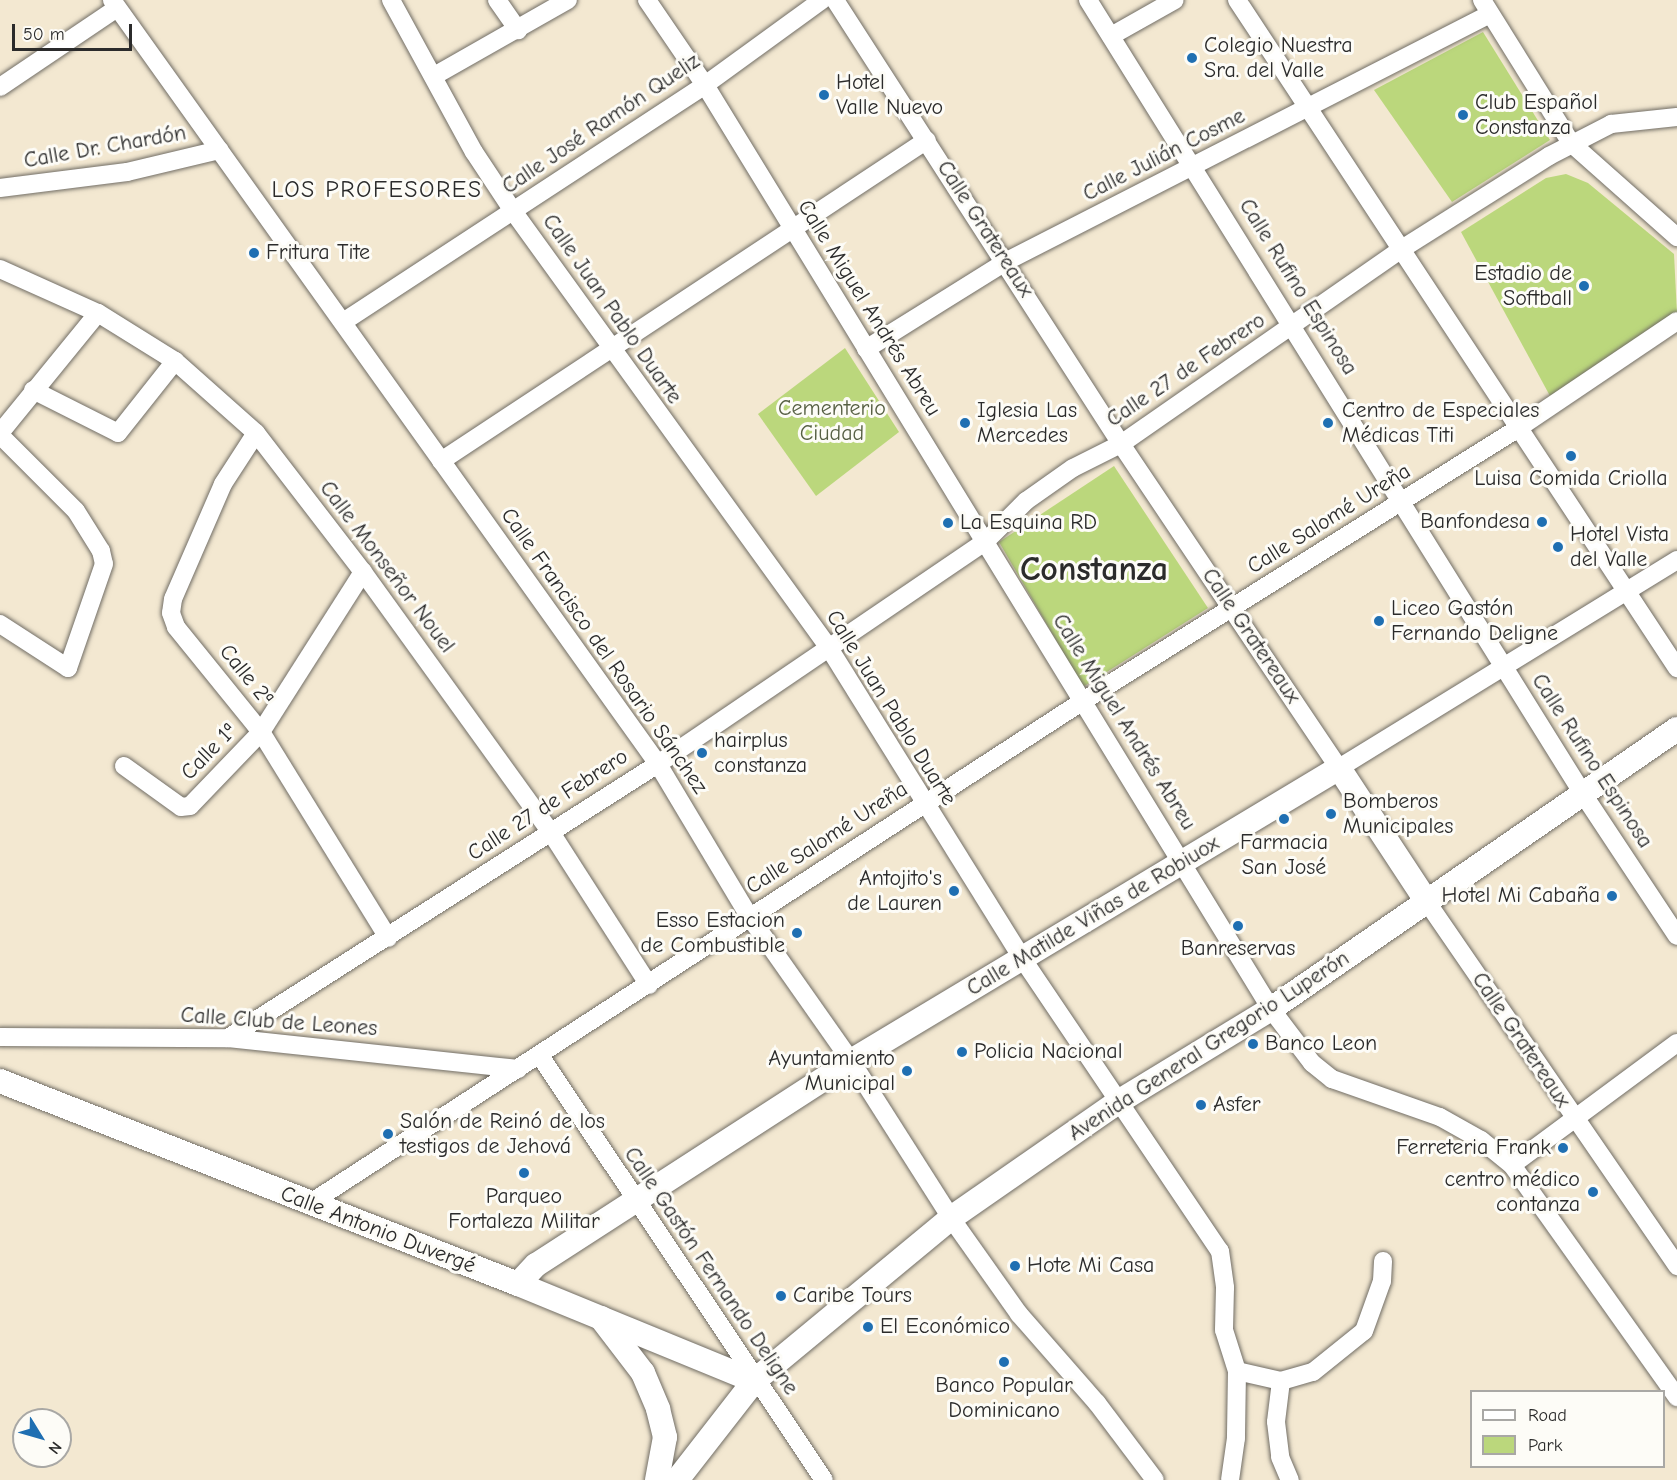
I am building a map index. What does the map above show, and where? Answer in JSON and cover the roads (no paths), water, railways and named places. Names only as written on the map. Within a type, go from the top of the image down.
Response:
[{"type":"main road","name":"Avenida General Gregorio Luperón","points":[[677,1480],[754,1381],[951,1218],[1118,1102],[1271,1009],[1677,729]]},
{"type":"main road","name":"Calle Matilde Viñas de Robiuox","points":[[518,1284],[536,1265],[636,1204],[851,1061],[1339,768]]},
{"type":"main road","name":"Calle Gratereaux","points":[[1339,768],[1427,902]]},
{"type":"main road","name":"Calle Antonio Duvergé","points":[[0,1081],[309,1204],[600,1316],[754,1381]]},
{"type":"main road","points":[[600,1316],[643,1373],[658,1409],[665,1437],[657,1480]]},
{"type":"street","name":"Calle Juan Pablo Duarte","points":[[391,0],[474,152],[513,211],[609,348],[829,648],[923,805],[1022,958],[1220,1251],[1226,1288],[1224,1330],[1238,1371],[1236,1438],[1230,1480]]},
{"type":"street","points":[[497,0],[518,30]]},
{"type":"street","points":[[434,76],[568,0]]},
{"type":"street","name":"Calle Miguel Andrés Abreu","points":[[647,0],[705,85],[1271,1009],[1312,1063],[1332,1079],[1440,1117],[1481,1140],[1512,1165],[1675,1390]]},
{"type":"street","name":"Calle José Ramón Queliz","points":[[343,322],[705,85],[822,0]]},
{"type":"street","name":"Calle Gratereaux","points":[[835,0],[1006,261],[1121,444],[1339,768]]},
{"type":"street","name":"Calle Rufino Espinosa","points":[[1088,0],[1195,167],[1583,794],[1677,936]]},
{"type":"street","points":[[1111,36],[1175,0]]},
{"type":"street","points":[[1238,0],[1307,110],[1677,668]]},
{"type":"street","points":[[0,87],[115,4]]},
{"type":"street","name":"Calle Francisco del Rosario Sánchez","points":[[115,4],[658,764],[749,916],[851,1061],[951,1218],[1019,1314],[1097,1403],[1155,1480]]},
{"type":"street","points":[[1486,7],[1571,143],[1677,237]]},
{"type":"street","name":"Calle Julián Cosme","points":[[866,349],[1006,261],[1307,110],[1486,7]]},
{"type":"street","name":"Calle 27 de Febrero","points":[[228,1038],[658,764],[986,541],[1026,501],[1073,468],[1121,444],[1400,250],[1571,143],[1619,122],[1677,117]]},
{"type":"street","points":[[441,461],[791,227],[927,140]]},
{"type":"street","name":"Calle Dr. Chardón","points":[[0,188],[127,172],[219,150]]},
{"type":"street","name":"Calle Monseñor Nouel","points":[[0,269],[98,313],[175,361],[256,433],[363,572],[550,831],[649,985]]},
{"type":"street","points":[[0,624],[68,668],[104,564],[76,512],[0,434],[33,390],[98,313]]},
{"type":"street","name":"Calle Salomé Ureña","points":[[309,1204],[1083,701],[1517,429],[1677,321]]},
{"type":"street","points":[[33,390],[118,433],[175,361]]},
{"type":"street","name":"Calle 2ª","points":[[256,433],[223,484],[173,599],[171,613],[176,627],[261,732],[388,938]]},
{"type":"street","name":"Calle Matilde Viñas de Robiuox","points":[[1339,768],[1677,561]]},
{"type":"street","name":"Calle 1ª","points":[[124,766],[186,808],[261,732],[363,572]]},
{"type":"street","name":"Calle Gratereaux","points":[[1427,902],[1677,1266]]},
{"type":"street","name":"Calle Club de Leones","points":[[0,1037],[228,1038],[518,1069]]},
{"type":"street","points":[[1512,1165],[1677,1043]]},
{"type":"street","name":"Calle Gastón Fernando Deligne","points":[[540,1056],[754,1381],[824,1480]]},
{"type":"street","points":[[1238,1371],[1281,1381],[1313,1372],[1364,1331],[1382,1281],[1383,1261]]},
{"type":"street","points":[[1281,1381],[1276,1422],[1281,1457],[1290,1480]]},
{"type":"place","name":"Colegio Nuestra Sra. del Valle","points":[[1192,58]]},
{"type":"place","name":"Hotel Valle Nuevo","points":[[824,95]]},
{"type":"place","name":"Club Español Constanza","points":[[1463,115]]},
{"type":"place","name":"Fritura Tite","points":[[254,253]]},
{"type":"place","name":"Estadio de Softball","points":[[1584,286]]},
{"type":"place","name":"Iglesia Las Mercedes","points":[[965,423]]},
{"type":"place","name":"Centro de Especiales Médicas Titi","points":[[1328,423]]},
{"type":"place","name":"Luisa Comida Criolla","points":[[1571,456]]},
{"type":"place","name":"Banfondesa","points":[[1542,522]]},
{"type":"place","name":"La Esquina RD","points":[[948,523]]},
{"type":"place","name":"Hotel Vista del Valle","points":[[1558,547]]},
{"type":"place","name":"Liceo Gastón Fernando Deligne","points":[[1379,621]]},
{"type":"place","name":"hairplus constanza","points":[[702,753]]},
{"type":"place","name":"Bomberos Municipales","points":[[1331,814]]},
{"type":"place","name":"Farmacia San José","points":[[1284,819]]},
{"type":"place","name":"Antojito's de Lauren","points":[[954,891]]},
{"type":"place","name":"Hotel Mi Cabaña","points":[[1612,896]]},
{"type":"place","name":"Banreservas","points":[[1238,926]]},
{"type":"place","name":"Esso Estacion de Combustible","points":[[797,933]]},
{"type":"place","name":"Banco Leon","points":[[1253,1044]]},
{"type":"place","name":"Policia Nacional","points":[[962,1052]]},
{"type":"place","name":"Ayuntamiento Municipal","points":[[907,1071]]},
{"type":"place","name":"Asfer","points":[[1201,1105]]},
{"type":"place","name":"Salón de Reinó de los testigos de Jehová","points":[[388,1134]]},
{"type":"place","name":"Ferreteria Frank","points":[[1563,1148]]},
{"type":"place","name":"Parqueo Fortaleza Militar","points":[[524,1173]]},
{"type":"place","name":"centro médico contanza","points":[[1593,1192]]},
{"type":"place","name":"Hote Mi Casa","points":[[1015,1266]]},
{"type":"place","name":"Caribe Tours","points":[[781,1296]]},
{"type":"place","name":"El Económico","points":[[868,1327]]},
{"type":"place","name":"Banco Popular Dominicano","points":[[1004,1362]]},
{"type":"district","name":"LOS PROFESORES","points":[[377,190]]},
{"type":"district","name":"Constanza","points":[[1094,570]]},
{"type":"park label","name":"Cementerio Ciudad","points":[[832,420]]}]
